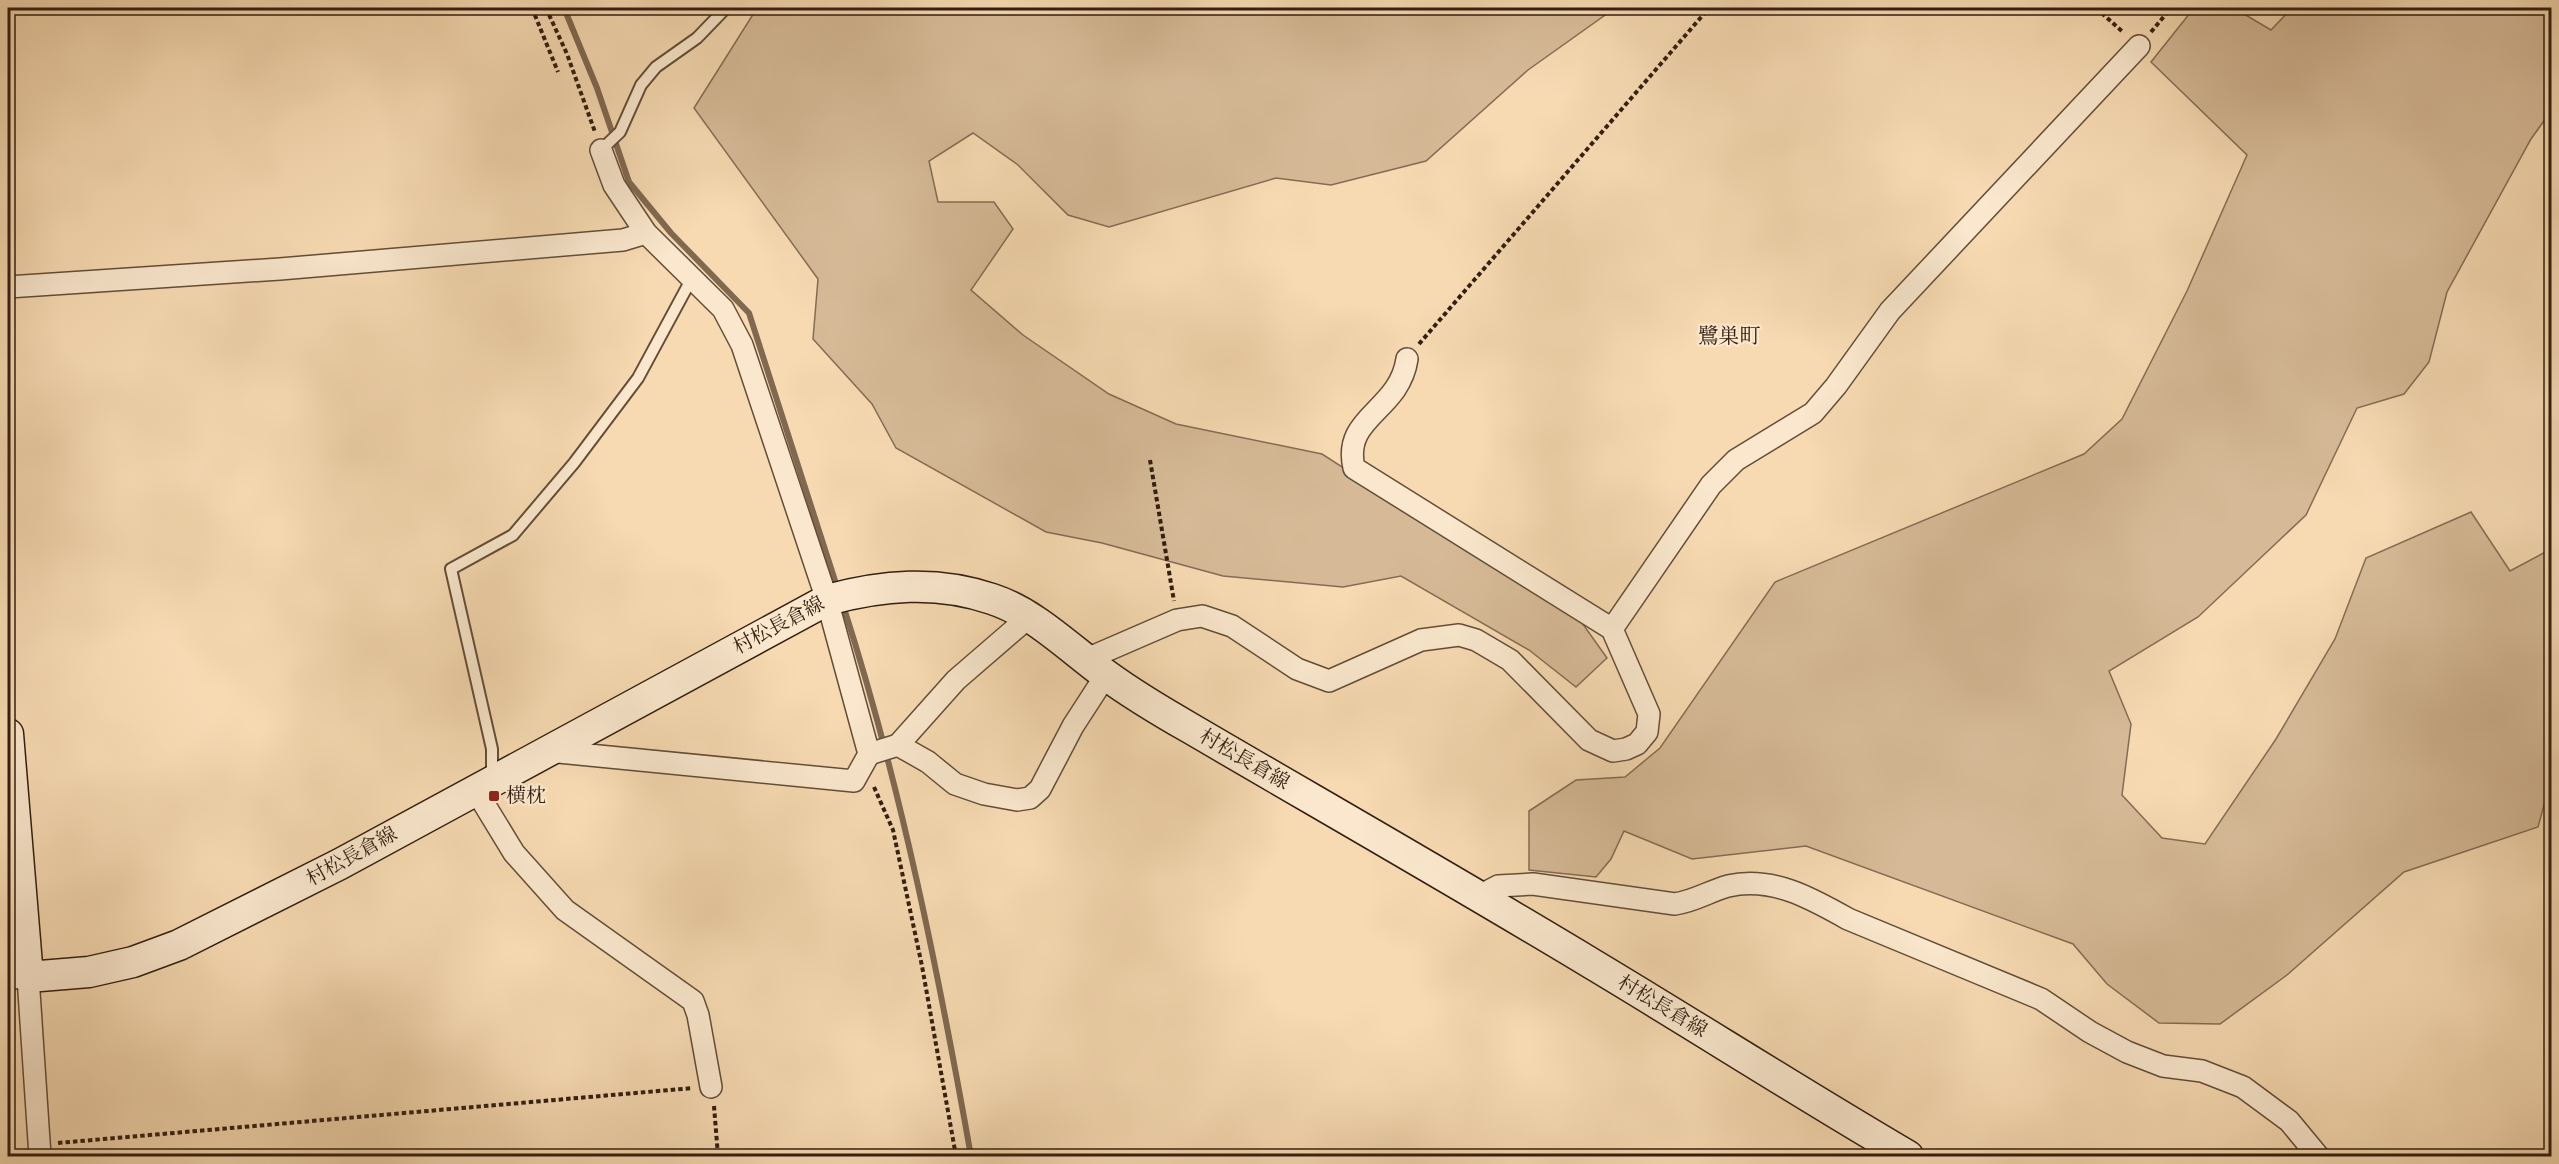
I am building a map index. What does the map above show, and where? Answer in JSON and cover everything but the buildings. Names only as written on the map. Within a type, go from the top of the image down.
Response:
[{"type":"main road","name":"村松長倉線","points":[[18,978],[89,972],[133,962],[179,945],[331,869],[483,784],[827,600],[861,590],[902,585],[940,587],[995,599],[1029,616],[1096,667],[1171,717],[1479,896],[1908,1156]]},
{"type":"main road","points":[[8,734],[18,978]]},
{"type":"street","points":[[1612,629],[1711,485],[1736,460],[1813,413],[1836,386],[1897,303],[2139,46]]},
{"type":"street","points":[[601,150],[614,185],[646,233],[723,309],[742,345],[827,600],[869,754]]},
{"type":"street","points":[[8,287],[292,268],[623,240],[646,233]]},
{"type":"street","points":[[898,745],[928,762],[955,784],[984,794],[1017,800],[1030,798],[1040,789],[1073,726],[1096,667],[1177,620],[1202,616],[1219,619],[1297,669],[1329,681],[1421,640],[1459,635],[1485,644],[1510,660],[1588,740],[1613,751],[1637,744],[1647,732],[1649,714],[1612,629],[1354,468],[1352,442],[1366,420],[1388,401],[1398,387],[1405,373],[1407,359]]},
{"type":"street","points":[[547,751],[854,781],[869,754],[898,745],[956,680],[1029,616]]},
{"type":"street","points":[[483,784],[514,853],[565,910],[693,1001],[698,1015],[711,1087]]},
{"type":"street","points":[[1479,896],[1498,886],[1523,883],[1675,904],[1692,902],[1729,886],[1769,884],[1784,888],[1819,902],[1848,919],[2041,999],[2090,1032],[2127,1052],[2163,1066],[2202,1071],[2243,1087],[2289,1121],[2318,1156]]},
{"type":"street","points":[[18,978],[39,1150]]},
{"type":"lane","points":[[601,150],[620,132],[641,86],[656,67],[697,38],[726,8]]},
{"type":"lane","points":[[483,784],[492,749],[451,569],[513,535],[568,471],[606,424],[638,378],[692,278]]},
{"type":"path","points":[[532,8],[550,45],[558,72]]},
{"type":"path","points":[[546,8],[567,54],[601,150]]},
{"type":"path","points":[[1407,359],[1438,320],[1709,8]]},
{"type":"path","points":[[2096,8],[2139,46],[2171,8]]},
{"type":"path","points":[[1150,460],[1177,620]]},
{"type":"path","points":[[869,754],[870,776],[896,842],[922,966],[956,1156]]},
{"type":"path","points":[[39,1150],[711,1087],[718,1156]]},
{"type":"shaded area","points":[[757,8],[1615,8],[1528,70],[1426,161],[1331,185],[1276,178],[1109,227],[1068,215],[1018,165],[973,133],[929,161],[938,202],[994,202],[1013,229],[971,290],[1023,335],[1109,394],[1176,424],[1322,454],[1580,620],[1607,658],[1576,687],[1529,650],[1401,576],[1343,587],[1223,576],[1102,543],[1046,532],[896,448],[872,404],[813,339],[818,279],[694,108]]},
{"type":"shaded area","points":[[2194,8],[2234,8],[2271,30],[2292,8],[2551,8],[2551,111],[2531,139],[2447,292],[2429,362],[2404,394],[2357,408],[2306,515],[2198,617],[2109,671],[2131,724],[2122,795],[2162,838],[2205,844],[2276,739],[2335,639],[2366,558],[2471,512],[2510,571],[2551,549],[2551,779],[2538,827],[2404,872],[2287,975],[2220,1024],[2159,1023],[2107,984],[2073,944],[1806,846],[1692,859],[1624,831],[1611,859],[1596,877],[1529,870],[1529,811],[1576,780],[1625,777],[1660,748],[1775,582],[2084,454],[2122,419],[2187,291],[2247,155],[2151,62]]},
{"type":"waterway","points":[[564,8],[597,88],[629,182],[671,233],[749,313],[838,590]]},
{"type":"waterway","points":[[843,605],[883,741],[900,810],[931,948],[971,1156]]},
{"type":"place","name":"横枕","points":[[494,796]]},
{"type":"district","name":"鷺巣町","points":[[1729,337]]}]
